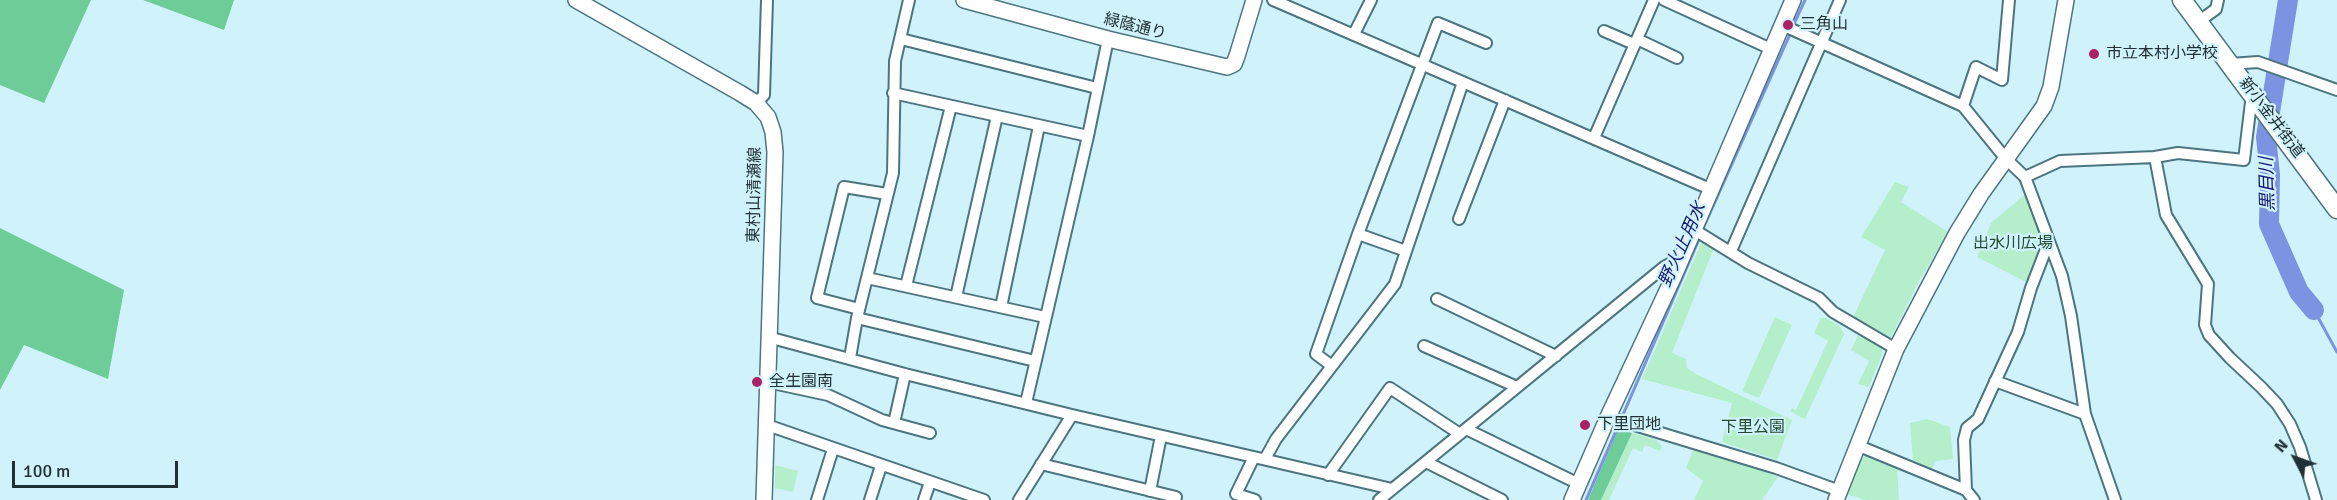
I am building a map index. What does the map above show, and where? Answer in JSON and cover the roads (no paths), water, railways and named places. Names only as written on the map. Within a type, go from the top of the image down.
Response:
[{"type":"main road","name":"新小金井街道","points":[[2182,0],[2337,208]]},
{"type":"street","name":"東村山清瀬線","points":[[576,0],[756,103],[768,117],[774,132],[776,152],[768,337],[765,500]]},
{"type":"street","points":[[756,103],[764,95],[767,0]]},
{"type":"street","points":[[850,358],[858,314],[892,173],[895,61],[909,0]]},
{"type":"street","name":"緑蔭通り","points":[[964,0],[1108,39],[1227,67],[1234,64],[1254,0]]},
{"type":"street","points":[[1273,0],[1299,5],[1399,55],[1710,189]]},
{"type":"street","points":[[1354,34],[1371,0]]},
{"type":"street","points":[[1594,138],[1654,0]]},
{"type":"street","points":[[1664,0],[1772,49]]},
{"type":"street","points":[[1731,251],[1840,0]]},
{"type":"street","points":[[1963,106],[1976,67],[2002,80],[2009,0]]},
{"type":"street","points":[[1616,419],[1776,468],[1838,495],[1896,349],[1957,233],[1981,194],[2044,106],[2048,97],[2066,0]]},
{"type":"street","points":[[2198,22],[2216,9],[2218,0]]},
{"type":"street","points":[[1572,500],[1616,419],[1681,258],[1698,232],[1710,189],[1772,49],[1788,28],[1790,1]]},
{"type":"street","points":[[1332,366],[1316,354],[1358,234],[1438,23],[1486,43]]},
{"type":"street","points":[[1788,28],[1963,106],[2006,159],[2025,177],[2048,244],[2062,276],[2071,316],[2085,414],[2115,500]]},
{"type":"street","points":[[1604,31],[1677,58]]},
{"type":"street","points":[[901,39],[1097,88]]},
{"type":"street","points":[[1026,403],[1088,136],[1108,39]]},
{"type":"street","points":[[2230,64],[2258,62],[2337,90]]},
{"type":"street","points":[[1255,500],[1236,494],[1260,458],[1395,284],[1463,82]]},
{"type":"street","points":[[893,93],[1088,136]]},
{"type":"street","points":[[2025,177],[2060,161],[2178,153],[2244,160],[2255,98]]},
{"type":"street","points":[[1460,219],[1505,100]]},
{"type":"street","points":[[906,286],[951,106]]},
{"type":"street","points":[[956,297],[998,116]]},
{"type":"street","points":[[1001,307],[1039,126]]},
{"type":"street","points":[[2155,156],[2166,215],[2208,284],[2205,325],[2209,335],[2277,404],[2290,424],[2300,447],[2316,500]]},
{"type":"street","points":[[887,194],[844,187],[817,298],[858,314],[1035,361]]},
{"type":"street","points":[[1698,232],[1748,263],[1819,298],[1833,312],[1896,349]]},
{"type":"street","points":[[1358,234],[1406,252]]},
{"type":"street","points":[[1966,490],[1964,440],[1967,428],[1978,419],[2018,332],[2031,288],[2048,244]]},
{"type":"street","points":[[1379,500],[1664,267],[1681,258]]},
{"type":"street","points":[[867,278],[1046,317]]},
{"type":"street","points":[[1437,299],[1556,356]]},
{"type":"street","points":[[768,337],[1072,415],[1392,489]]},
{"type":"street","points":[[1424,346],[1517,387]]},
{"type":"street","points":[[894,423],[905,374]]},
{"type":"street","points":[[1995,381],[2085,414]]},
{"type":"street","points":[[768,382],[828,395],[894,423],[930,434]]},
{"type":"street","points":[[1328,475],[1390,388],[1463,432],[1579,484]]},
{"type":"street","points":[[1018,500],[1072,415]]},
{"type":"street","points":[[767,425],[968,497],[984,500]]},
{"type":"street","points":[[1150,491],[1161,436]]},
{"type":"street","points":[[1859,446],[1966,490],[1974,500]]},
{"type":"street","points":[[818,500],[833,449]]},
{"type":"street","points":[[1426,462],[1502,500]]},
{"type":"street","points":[[1041,464],[1176,497]]},
{"type":"street","points":[[870,500],[881,466]]},
{"type":"street","points":[[924,500],[930,482]]},
{"type":"waterway","name":"野火止用水","points":[[1793,26],[1805,0]]},
{"type":"waterway","name":"黒目川","points":[[2288,0],[2266,137],[2270,175],[2269,224],[2299,292],[2314,310]]},
{"type":"waterway","name":"野火止用水","points":[[1702,231],[1791,32]]},
{"type":"waterway","name":"野火止用水","points":[[1586,500],[1700,237]]},
{"type":"waterway","name":"黒目川","points":[[2314,310],[2337,352]]},
{"type":"place","name":"三角山","points":[[1788,25]]},
{"type":"place","name":"市立本村小学校","points":[[2094,54]]},
{"type":"place","name":"全生園南","points":[[757,382]]},
{"type":"place","name":"下里団地","points":[[1585,425]]},
{"type":"park label","name":"出水川広場","points":[[2013,244]]},
{"type":"park label","name":"下里公園","points":[[1753,428]]}]
